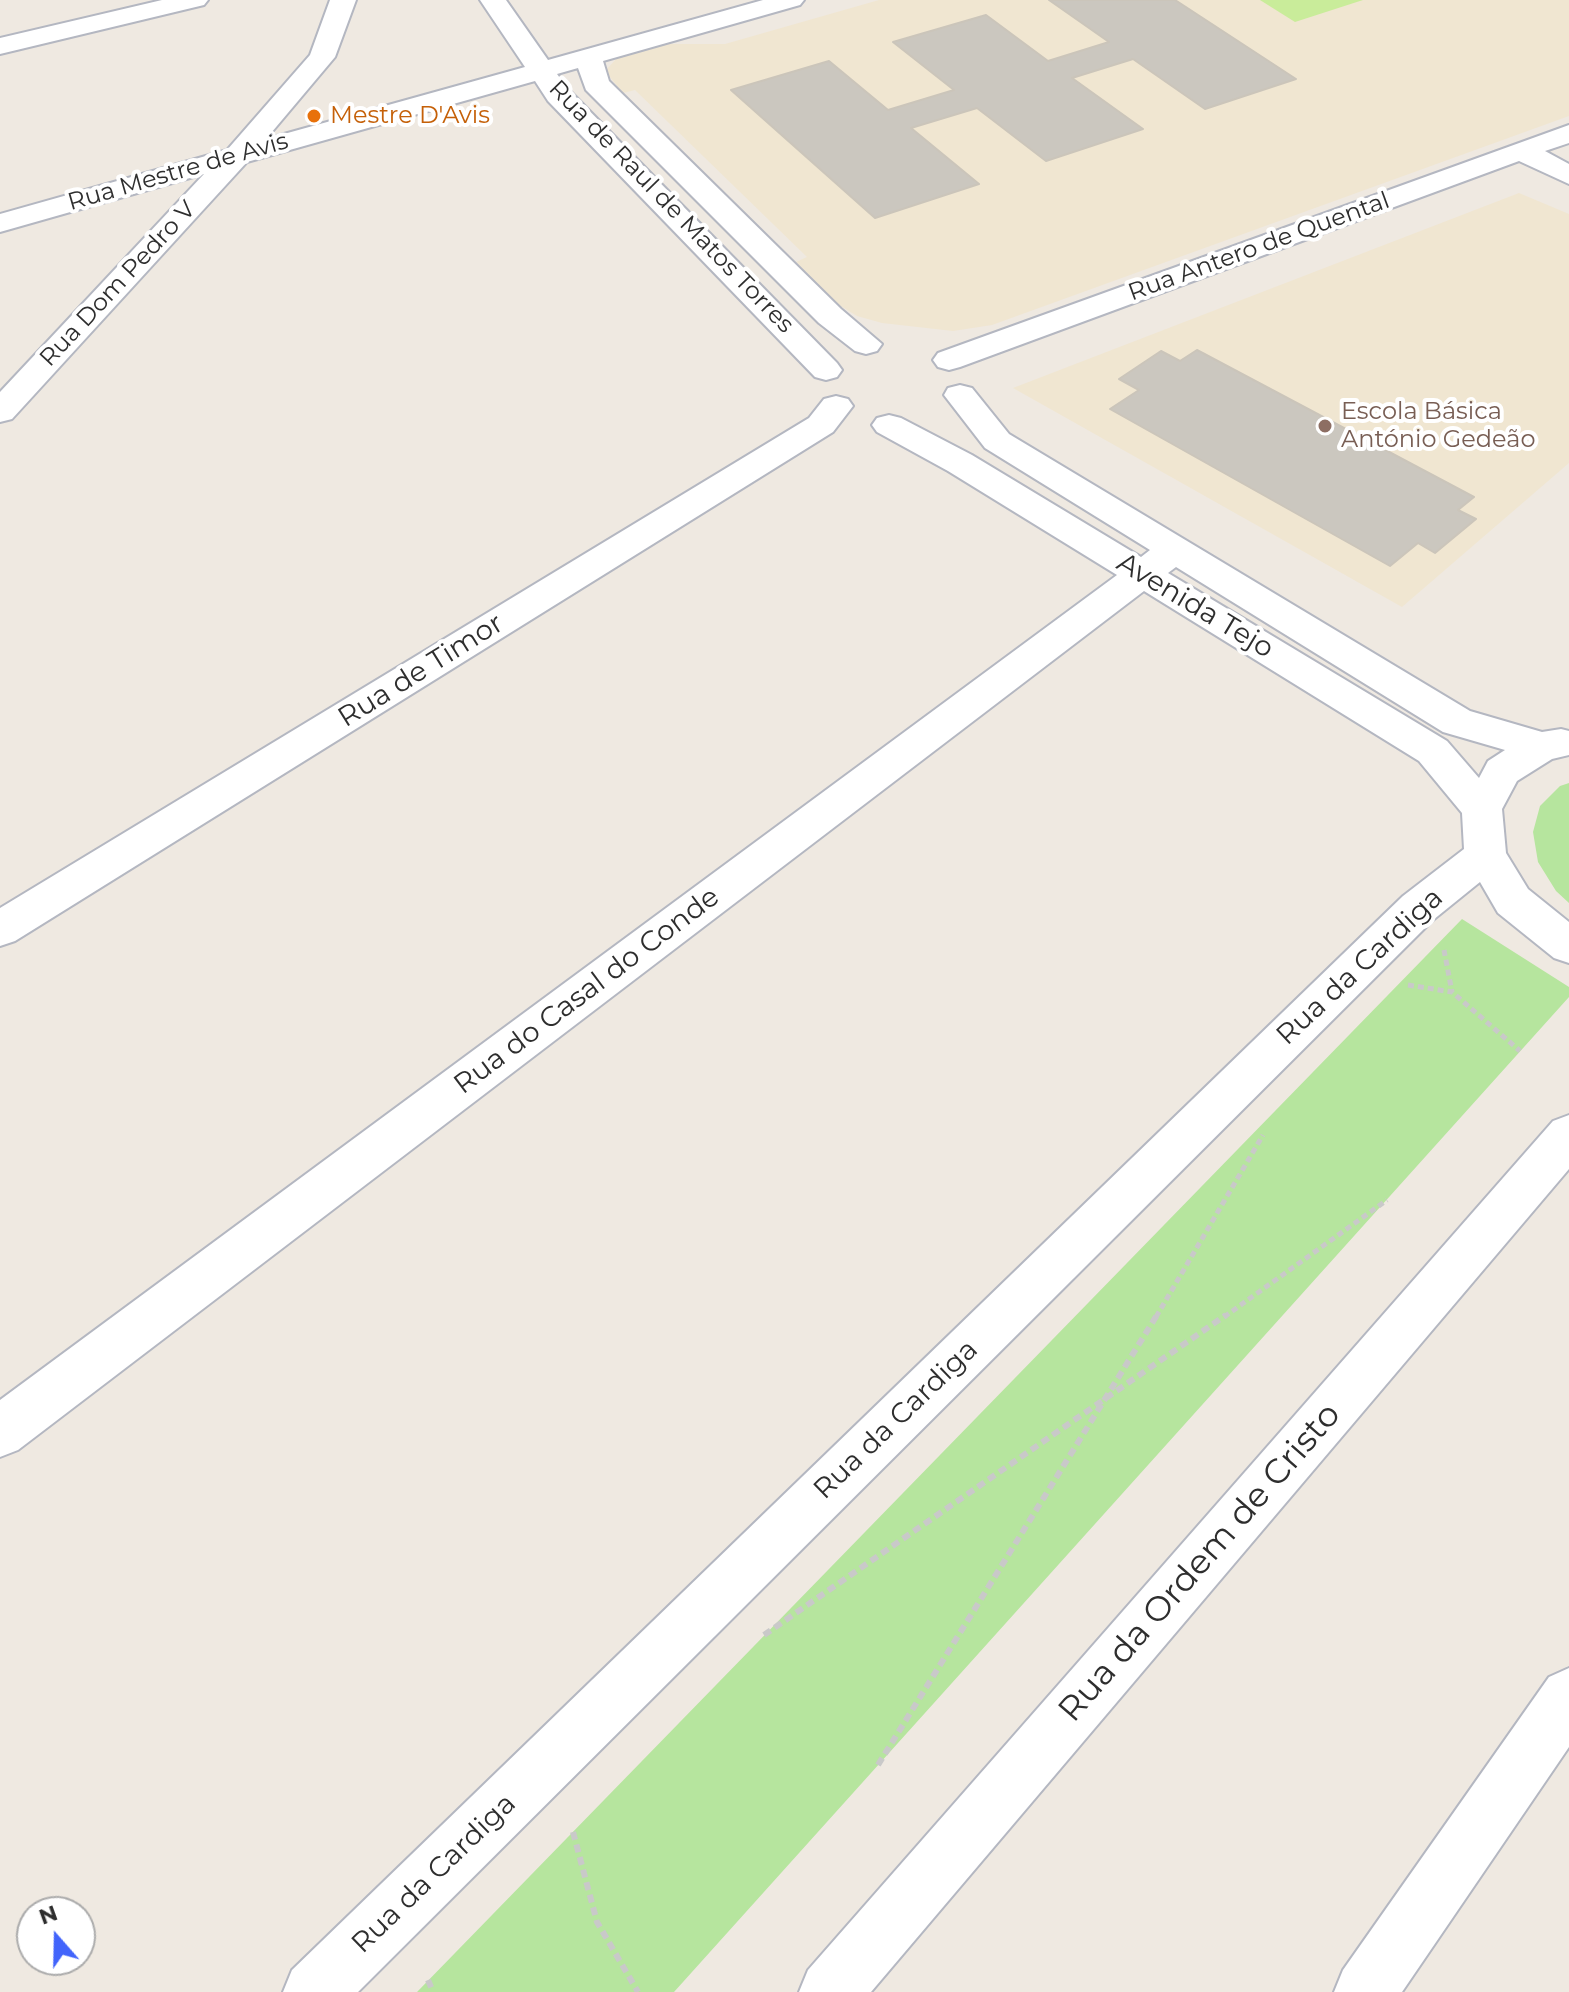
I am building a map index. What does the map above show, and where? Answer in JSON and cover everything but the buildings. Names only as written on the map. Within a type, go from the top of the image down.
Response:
[{"type":"street","points":[[0,46],[195,0]]},
{"type":"street","name":"Rua Dom Pedro V","points":[[0,412],[237,156],[322,57],[343,0]]},
{"type":"street","name":"Rua de Raul de Matos Torres","points":[[493,0],[558,95],[826,370]]},
{"type":"street","name":"Rua Mestre de Avis","points":[[0,223],[791,0]]},
{"type":"street","name":"Rua de Raul de Matos Torres","points":[[588,57],[596,84],[830,316],[909,348]]},
{"type":"street","name":"Rua Antero de Quental","points":[[826,370],[841,354],[909,348],[1522,151],[1569,133]]},
{"type":"street","points":[[1522,151],[1569,175]]},
{"type":"street","points":[[826,370],[824,389],[836,406],[859,419],[889,425],[920,423],[946,412],[960,395],[961,377],[909,348]]},
{"type":"street","name":"Avenida Tejo","points":[[960,395],[997,441],[1158,562],[1433,751],[1483,832],[1513,901],[1569,946]]},
{"type":"street","name":"Rua de Timor","points":[[0,929],[821,425],[836,406]]},
{"type":"street","name":"Avenida Tejo","points":[[889,425],[1158,562],[1457,722],[1556,744]]},
{"type":"street","name":"Rua do Casal do Conde","points":[[0,1432],[1158,562]]},
{"type":"street","points":[[1483,832],[1502,771],[1556,744]]},
{"type":"street","name":"Rua da Cardiga","points":[[314,1992],[1418,908],[1483,832]]},
{"type":"street","name":"Rua da Ordem de Cristo","points":[[830,1992],[1569,1135]]},
{"type":"street","points":[[1365,1992],[1569,1697]]},
{"type":"path","points":[[1442,940],[1452,992]]},
{"type":"path","points":[[1399,984],[1452,992],[1520,1051]]},
{"type":"path","points":[[878,1765],[1106,1401],[1264,1133]]},
{"type":"path","points":[[764,1635],[1106,1401],[1387,1200]]},
{"type":"path","points":[[573,1832],[597,1922],[638,1992]]},
{"type":"path","points":[[428,1980],[433,1992]]},
{"type":"shaded area","points":[[879,0],[1569,0],[1569,116],[992,325],[953,331],[882,323],[857,316],[839,305],[796,262],[807,257],[635,90],[623,93],[605,71],[618,57],[663,44],[725,44]]},
{"type":"shaded area","name":"Escola Básica António Gedeão","points":[[1519,193],[1569,214],[1569,463],[1402,607],[1013,388]]},
{"type":"green space","points":[[1260,0],[1363,0],[1295,22]]},
{"type":"green space","points":[[1569,783],[1569,903],[1556,891],[1538,862],[1533,832],[1540,806],[1560,786]]},
{"type":"green space","points":[[1462,919],[1569,987],[1569,997],[674,1992],[417,1992]]},
{"type":"place","name":"Mestre D'Avis","points":[[314,116]]},
{"type":"place","name":"Escola Básica António Gedeão","points":[[1325,426]]}]
